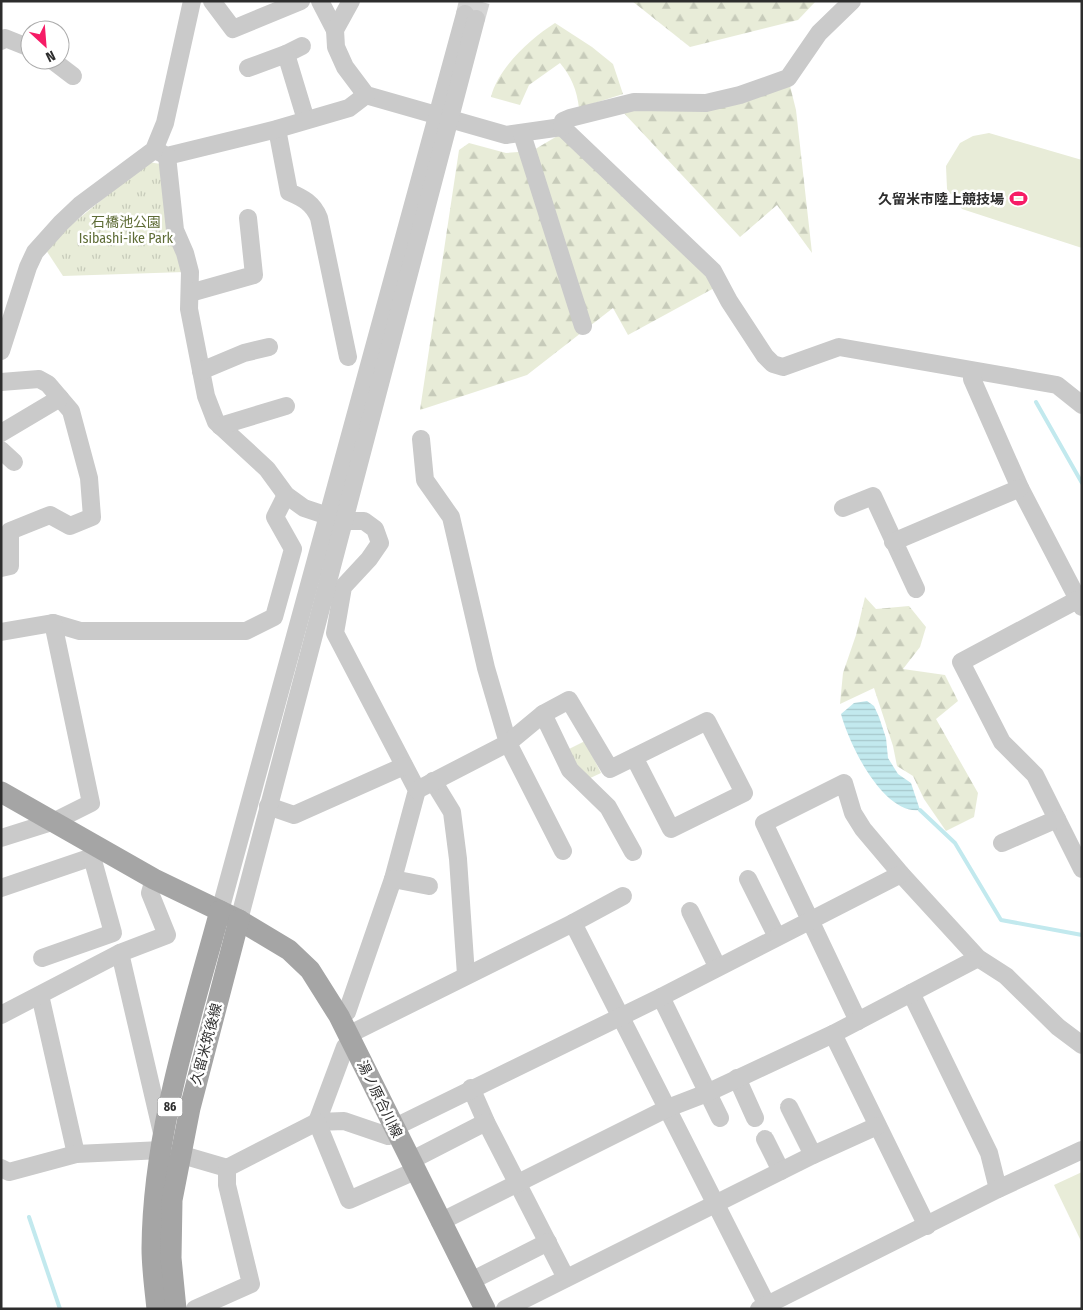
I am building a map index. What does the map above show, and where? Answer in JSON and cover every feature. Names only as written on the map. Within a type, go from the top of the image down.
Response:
[{"type":"main road","points":[[1,792],[55,821],[95,852],[229,916]]},
{"type":"main road","name":"湯ノ原合川線","points":[[229,916],[289,950],[310,970],[347,1031],[394,1130],[485,1309]]},
{"type":"main road","name":"久留米筑後線","points":[[158,1309],[152,1249],[168,1147],[229,916]]},
{"type":"main road","name":"久留米筑後線","points":[[168,1147],[172,1200],[171,1258],[176,1309]]},
{"type":"street","points":[[214,2],[233,29],[301,1]]},
{"type":"street","points":[[320,1],[335,30],[336,47],[345,67],[366,95],[506,135],[562,127]]},
{"type":"street","points":[[335,30],[351,1]]},
{"type":"street","points":[[562,127],[563,121],[570,118],[634,102],[706,103],[740,95],[788,78],[819,33],[852,1]]},
{"type":"street","points":[[187,5],[161,153],[175,230],[185,253],[190,272],[189,309],[206,396],[220,426],[267,469],[286,495],[304,508],[336,518],[364,522],[374,529],[380,543],[370,560],[343,586],[335,633],[416,790],[393,879],[347,1012],[345,1047],[318,1122],[349,1200],[412,1166],[486,1122]]},
{"type":"street","points":[[229,916],[470,17]]},
{"type":"street","points":[[1,41],[5,38],[20,44]]},
{"type":"street","points":[[248,68],[302,46]]},
{"type":"street","points":[[286,54],[306,120]]},
{"type":"street","points":[[65,70],[73,76]]},
{"type":"street","points":[[1,351],[28,267],[42,242],[80,206],[161,153],[277,129],[349,108],[366,95]]},
{"type":"street","points":[[562,127],[713,271],[729,301],[765,356],[773,364],[783,367],[839,347],[972,372],[1057,385],[1082,405]]},
{"type":"street","points":[[277,129],[289,192],[306,199],[316,210],[319,218],[348,357]]},
{"type":"street","points":[[522,134],[583,326]]},
{"type":"street","points":[[190,293],[254,275],[248,218]]},
{"type":"street","points":[[201,371],[244,353],[268,347]]},
{"type":"street","points":[[972,372],[972,379],[1020,488],[1079,603],[962,662],[1002,742],[1035,775],[1082,869]]},
{"type":"street","points":[[1,382],[40,379],[48,384],[71,410],[89,478],[92,516],[70,526],[50,516],[10,531],[10,566],[1,568]]},
{"type":"street","points":[[1,433],[60,398]]},
{"type":"street","points":[[220,426],[286,406]]},
{"type":"street","points":[[421,440],[425,480],[451,517],[486,668],[508,744],[563,851]]},
{"type":"street","points":[[1,450],[14,462]]},
{"type":"street","points":[[893,542],[1020,488]]},
{"type":"street","points":[[1,632],[53,623],[80,631],[246,630],[274,617],[293,549],[275,517],[286,495]]},
{"type":"street","points":[[843,508],[873,496],[916,589]]},
{"type":"street","points":[[229,916],[268,806],[336,518]]},
{"type":"street","points":[[1,838],[55,821],[91,803],[53,623]]},
{"type":"street","points":[[416,790],[508,744],[543,714],[569,700],[610,769],[634,757],[707,721],[744,793],[671,829],[634,757]]},
{"type":"street","points":[[543,714],[570,770],[608,806],[633,852]]},
{"type":"street","points":[[268,806],[294,815],[404,766]]},
{"type":"street","points":[[432,781],[452,812],[458,859],[466,975]]},
{"type":"street","points":[[858,1021],[764,824],[844,783],[853,813],[862,829],[901,874],[978,958],[1006,976],[1058,1027],[1082,1045]]},
{"type":"street","points":[[1002,843],[1056,819]]},
{"type":"street","points":[[1,888],[95,852],[113,933],[42,958]]},
{"type":"street","points":[[1,1168],[9,1172],[76,1154],[168,1147],[227,1168],[318,1122],[344,1121],[388,1136],[394,1130],[471,1088],[661,997],[717,966],[810,922],[901,874]]},
{"type":"street","points":[[748,878],[777,937]]},
{"type":"street","points":[[1,1015],[120,953],[167,935],[150,893],[154,879]]},
{"type":"street","points":[[393,879],[429,886]]},
{"type":"street","points":[[347,1031],[466,975],[622,896]]},
{"type":"street","points":[[690,911],[717,966]]},
{"type":"street","points":[[573,922],[717,1204],[763,1307],[998,1189],[1082,1150]]},
{"type":"street","points":[[120,953],[168,1147]]},
{"type":"street","points":[[440,1222],[668,1108],[706,1093],[833,1034],[978,958]]},
{"type":"street","points":[[40,995],[76,1154]]},
{"type":"street","points":[[906,996],[998,1189]]},
{"type":"street","points":[[661,997],[706,1093],[720,1118]]},
{"type":"street","points":[[833,1034],[927,1226]]},
{"type":"street","points":[[737,1078],[756,1118]]},
{"type":"street","points":[[471,1088],[486,1122],[566,1278]]},
{"type":"street","points":[[788,1107],[813,1155]]},
{"type":"street","points":[[505,1309],[813,1155],[877,1126]]},
{"type":"street","points":[[765,1139],[781,1171]]},
{"type":"street","points":[[195,1309],[251,1284],[227,1185],[227,1168]]},
{"type":"street","points":[[471,1281],[548,1242]]},
{"type":"green space","points":[[632,1],[816,1],[798,20],[690,47]]},
{"type":"green space","points":[[555,23],[592,47],[613,64],[623,94],[579,108],[573,84],[560,63],[529,85],[520,105],[491,97],[500,75],[516,55],[535,37]]},
{"type":"green space","points":[[788,78],[796,110],[812,253],[777,205],[740,237],[621,110],[706,103]]},
{"type":"green space","name":"久留米市陸上競技場","points":[[989,133],[1082,160],[1082,248],[962,209],[947,189],[946,166],[960,143],[973,136]]},
{"type":"green space","points":[[559,135],[709,266],[716,287],[628,335],[613,308],[527,375],[420,410],[459,150],[469,143],[506,153],[532,151]]},
{"type":"green space","name":"石橋池公園 Isibashi-ike Park","points":[[148,162],[161,164],[185,272],[63,276],[44,247]]},
{"type":"green space","points":[[865,597],[876,609],[909,606],[926,627],[920,647],[903,669],[945,675],[958,701],[936,719],[978,793],[974,817],[946,831],[924,799],[913,776],[897,766],[893,746],[874,688],[840,704],[843,673],[856,635]]},
{"type":"green space","points":[[585,741],[601,773],[586,780],[565,751]]},
{"type":"green space","points":[[1082,1172],[1082,1243],[1054,1185]]},
{"type":"water","points":[[867,701],[874,706],[879,717],[886,738],[888,758],[898,774],[911,783],[920,810],[906,809],[893,801],[881,790],[860,759],[841,714],[854,703]]},
{"type":"waterway","points":[[1036,402],[1082,483]]},
{"type":"waterway","points":[[920,810],[955,843],[1001,920],[1082,935]]},
{"type":"waterway","points":[[29,1217],[60,1309]]},
{"type":"tunnel","points":[[465,14],[468,1]]},
{"type":"tunnel","points":[[476,19],[481,1]]},
{"type":"place","name":"久留米市陸上競技場","points":[[1018,199]]}]
